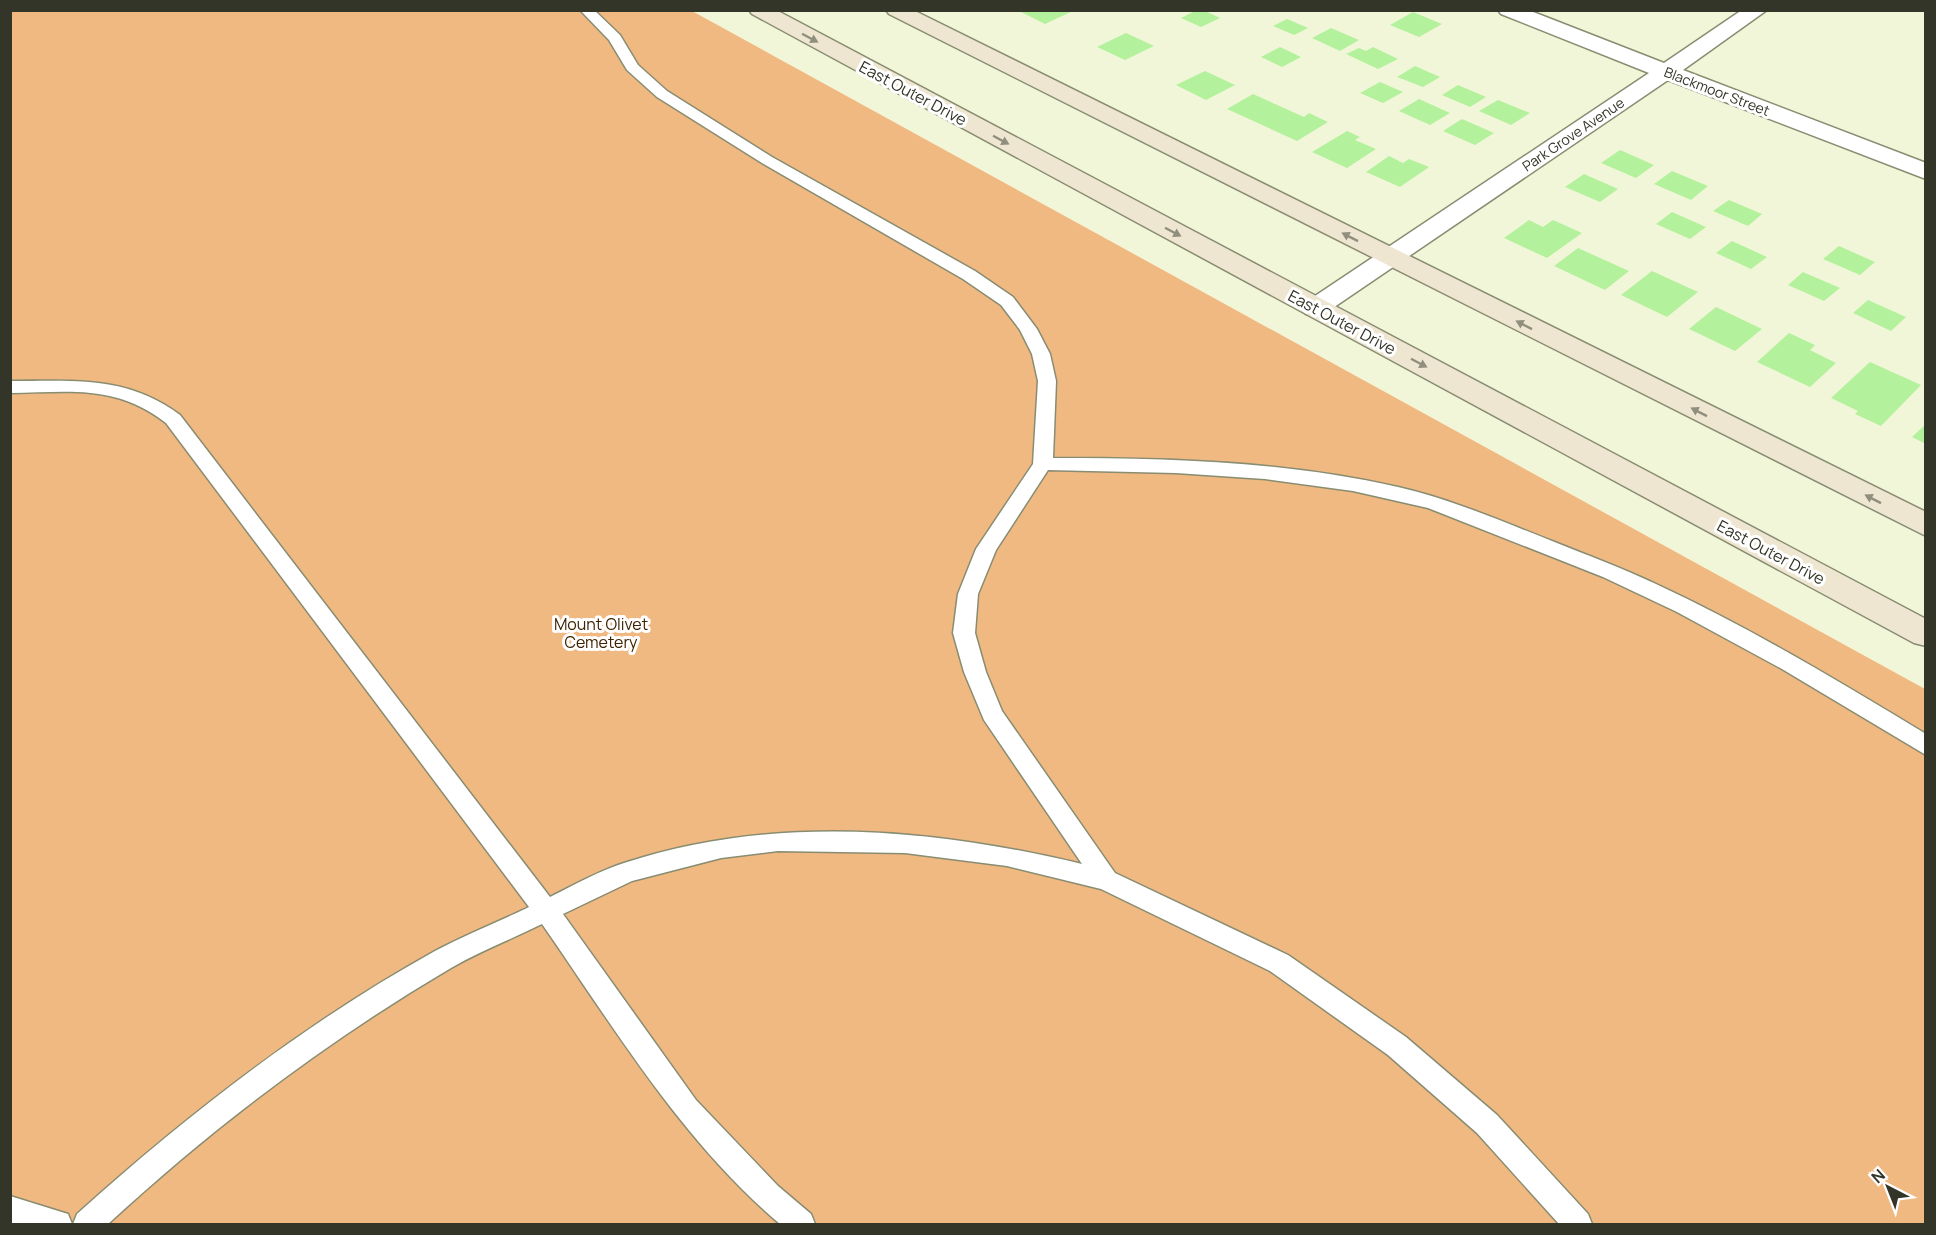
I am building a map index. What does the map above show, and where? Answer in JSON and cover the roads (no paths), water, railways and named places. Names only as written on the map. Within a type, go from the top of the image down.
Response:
[{"type":"main road","name":"East Outer Drive","points":[[759,10],[1926,634]]},
{"type":"main road","points":[[896,10],[1926,525]]},
{"type":"street","name":"Blackmoor Street","points":[[1508,10],[1926,172]]},
{"type":"street","name":"Park Grove Avenue","points":[[1315,308],[1757,10]]},
{"type":"lane","points":[[586,10],[615,38],[632,67],[662,94],[767,160],[969,275],[1008,301],[1041,354],[1047,381],[1043,464],[986,549],[968,594],[964,633],[975,672],[992,714],[1106,880]]},
{"type":"lane","points":[[10,387],[73,386],[126,393],[151,402],[173,419],[545,909],[686,1109],[768,1196],[801,1224]]},
{"type":"lane","points":[[1043,464],[1144,464],[1238,468],[1328,479],[1400,493],[1483,521],[1649,589],[1817,678],[1926,746]]},
{"type":"lane","points":[[87,1224],[166,1151],[228,1103],[335,1027],[444,959],[627,872],[721,848],[778,841],[916,844],[1007,856],[1106,880],[1279,963],[1397,1046],[1487,1124],[1578,1224]]},
{"type":"lane","points":[[10,1209],[58,1224]]},
{"type":"park label","name":"Mount Olivet Cemetery","points":[[601,633]]}]
